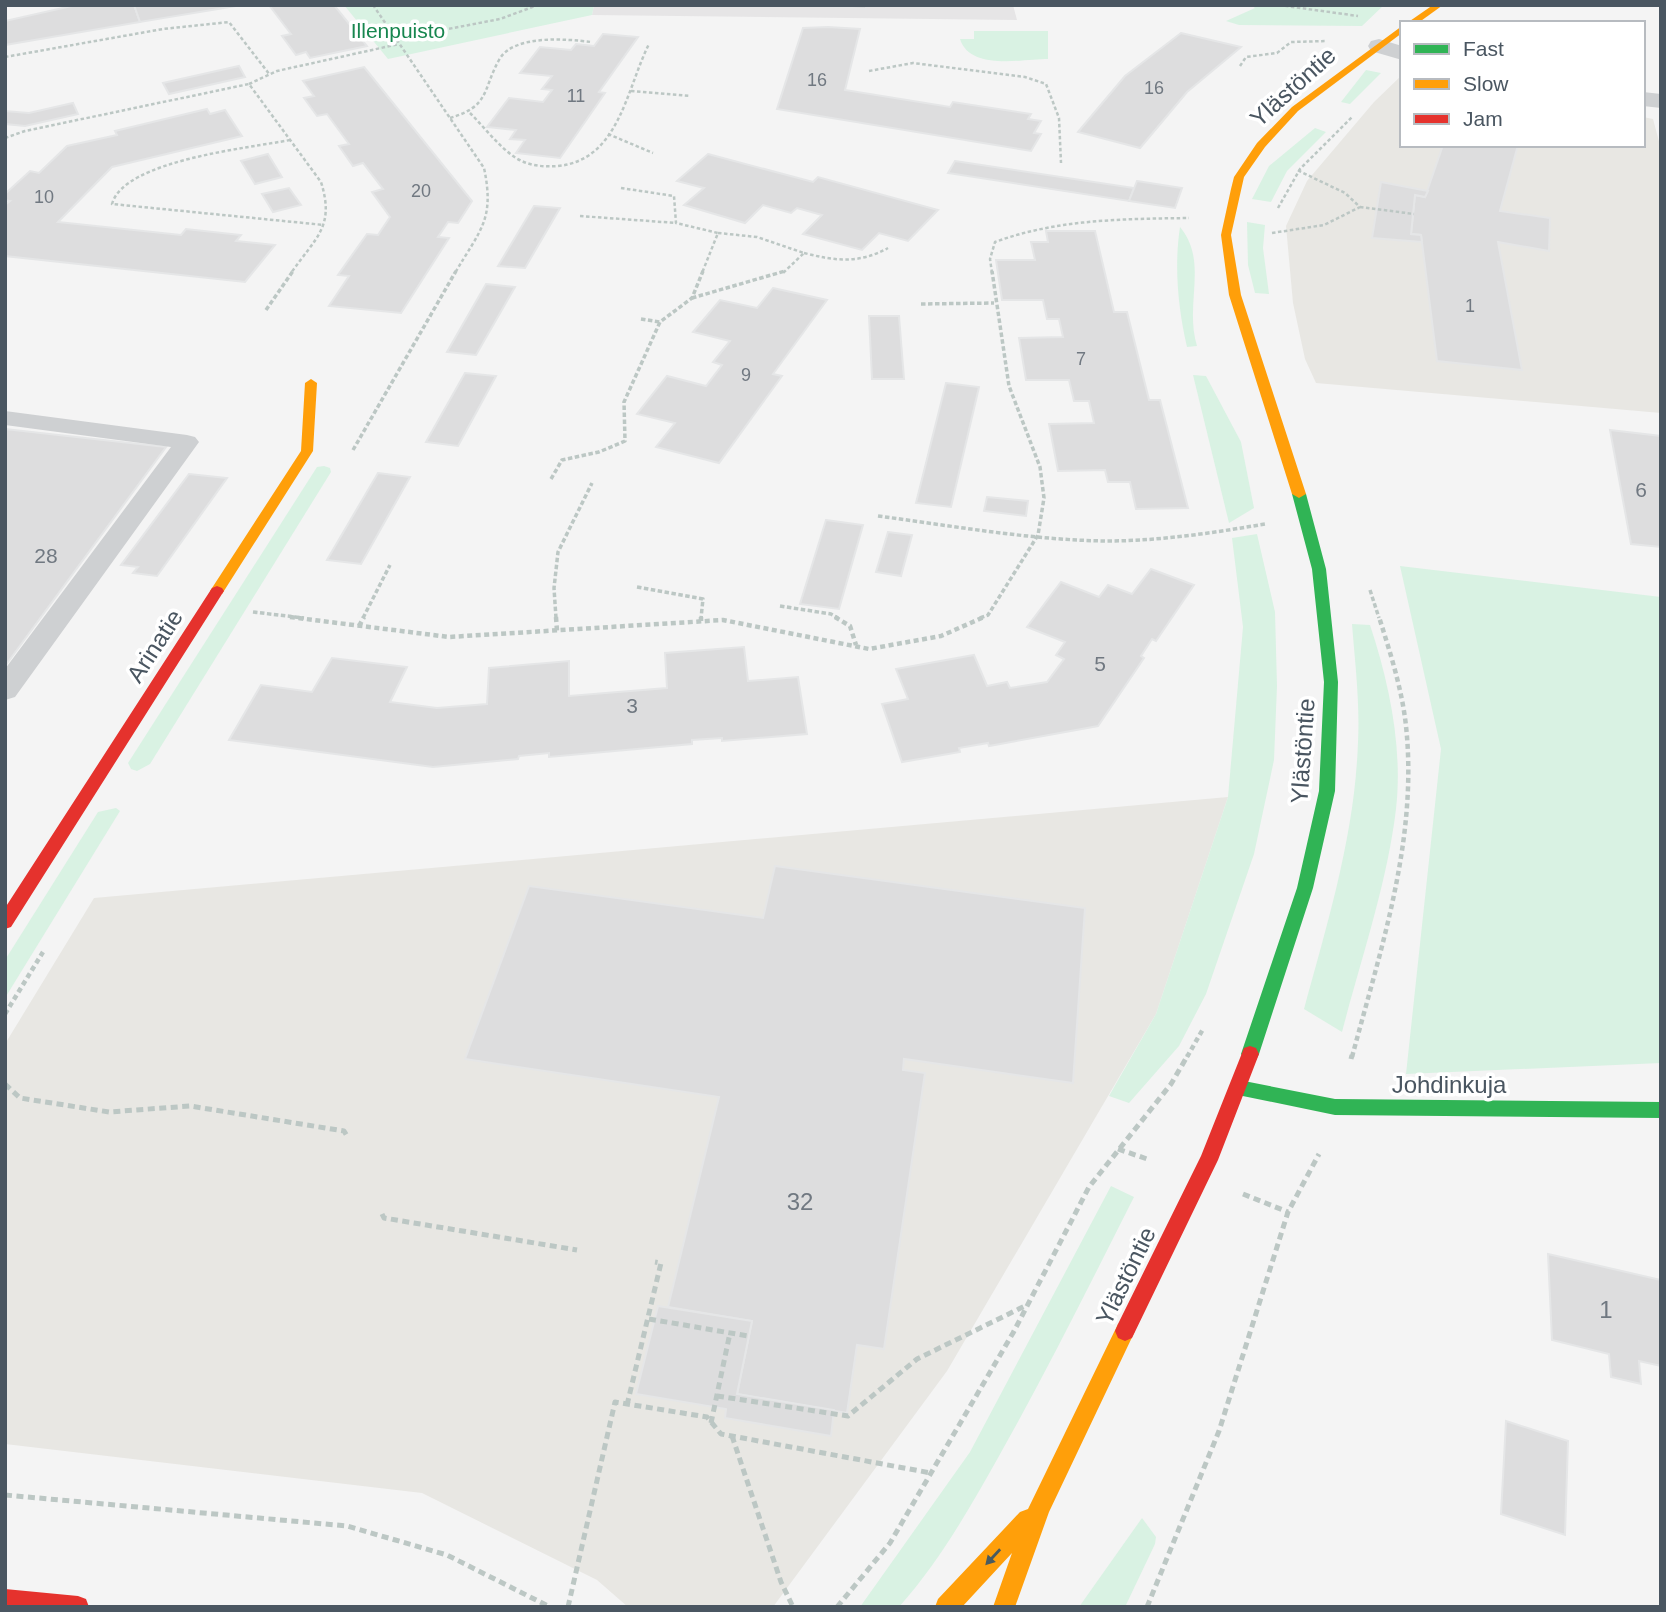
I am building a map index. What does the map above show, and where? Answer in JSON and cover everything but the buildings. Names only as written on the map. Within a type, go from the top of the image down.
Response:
[{"type":"street","points":[[1414,21],[1439,5]]},
{"type":"street","name":"Ylästöntie","points":[[1004,1607],[1040,1508],[1239,1088],[1305,888],[1327,791],[1331,682],[1318,569],[1305,511],[1233,284],[1226,235],[1230,209],[1239,177],[1261,145],[1305,100],[1400,30]]},
{"type":"street","points":[[1379,46],[1400,52]]},
{"type":"street","name":"Arinatie","points":[[5,922],[307,450],[311,383]]},
{"type":"street","name":"Johdinkuja","points":[[1239,1088],[1335,1107],[1661,1110]]},
{"type":"street","name":"Ylästöntie","points":[[946,1607],[1040,1508]]},
{"type":"street","points":[[5,1600],[78,1607]]},
{"type":"lane","points":[[5,418],[187,442],[5,690]]},
{"type":"path","points":[[396,39],[500,19],[538,5]]},
{"type":"path","points":[[1279,5],[1364,18]]},
{"type":"path","points":[[5,57],[163,29],[229,22],[270,75]]},
{"type":"path","points":[[450,118],[470,113],[494,83],[500,57],[523,42],[553,37],[591,42]]},
{"type":"path","points":[[1240,66],[1246,57],[1277,53],[1291,41],[1328,41]]},
{"type":"path","points":[[5,138],[25,131],[249,84],[270,75],[399,44]]},
{"type":"path","points":[[470,113],[513,156],[530,165],[570,165],[593,155],[608,134],[631,91],[636,68],[649,44]]},
{"type":"path","points":[[869,71],[913,63],[1025,77],[1046,84],[1059,118],[1061,163]]},
{"type":"path","points":[[249,84],[321,181],[327,201],[324,225],[265,310]]},
{"type":"path","points":[[631,91],[690,96]]},
{"type":"path","points":[[608,134],[628,138],[639,148],[653,153]]},
{"type":"path","points":[[290,140],[156,170],[128,181],[114,194],[112,204],[324,225]]},
{"type":"path","points":[[1297,170],[1345,193],[1360,207]]},
{"type":"path","points":[[621,188],[674,197],[676,223]]},
{"type":"path","points":[[253,611],[449,637],[723,620],[869,649],[941,636],[988,615],[1038,535],[1044,498],[1040,467],[1009,386],[994,303],[990,259],[995,242],[1023,230],[1055,223],[1201,217],[1201,205],[1230,209]]},
{"type":"path","points":[[1272,233],[1324,225],[1360,207],[1414,214]]},
{"type":"path","points":[[580,216],[676,223],[718,233],[757,237],[843,263],[875,256],[888,248]]},
{"type":"path","points":[[692,298],[718,233]]},
{"type":"path","points":[[551,478],[562,460],[600,452],[625,441],[624,402],[660,322],[692,298],[782,274],[804,253]]},
{"type":"path","points":[[921,304],[994,303]]},
{"type":"path","points":[[641,319],[660,322]]},
{"type":"path","points":[[557,631],[554,588],[558,552],[592,483]]},
{"type":"path","points":[[878,516],[1038,535],[1136,541],[1201,535],[1266,523]]},
{"type":"path","points":[[1264,516],[1269,537]]},
{"type":"path","points":[[359,626],[390,565]]},
{"type":"path","points":[[637,587],[703,599],[701,621]]},
{"type":"path","points":[[780,606],[831,614],[850,626],[856,646]]},
{"type":"path","points":[[838,1607],[890,1543],[1028,1305],[1089,1188],[1171,1084],[1197,1044],[1208,1019]]},
{"type":"path","points":[[5,1084],[20,1098],[109,1112],[190,1106],[344,1131],[347,1136]]},
{"type":"path","points":[[382,1214],[384,1218],[577,1250]]},
{"type":"path","points":[[627,1405],[661,1263],[655,1262]]},
{"type":"path","points":[[717,1396],[848,1416],[917,1359],[1028,1305]]},
{"type":"path","points":[[649,1319],[748,1336]]},
{"type":"path","points":[[711,1423],[730,1333]]},
{"type":"path","points":[[568,1607],[615,1402],[707,1417],[721,1434],[931,1473]]},
{"type":"path","points":[[732,1436],[781,1582],[793,1607]]},
{"type":"path","points":[[5,1495],[346,1527],[447,1555],[550,1607]]},
{"type":"shaded area","points":[[594,5],[1013,5],[1017,20],[592,15]]},
{"type":"shaded area","points":[[1400,77],[1400,147],[1645,147],[1645,117],[1653,119],[1661,149],[1661,413],[1316,383],[1305,359],[1293,303],[1286,226],[1307,181],[1374,102]]},
{"type":"shaded area","points":[[1228,797],[1156,1014],[947,1371],[773,1607],[628,1607],[597,1580],[422,1493],[5,1444],[5,1044],[94,898]]},
{"type":"green space","name":"Illenpuisto","points":[[344,5],[594,5],[592,15],[388,59]]},
{"type":"green space","points":[[1251,5],[1384,5],[1362,26],[1239,25],[1226,21],[1255,8]]},
{"type":"green space","points":[[974,31],[1048,31],[1048,59],[998,61],[974,56],[960,39],[974,39]]},
{"type":"green space","points":[[1366,70],[1381,73],[1350,104],[1341,102]]},
{"type":"green space","points":[[1315,128],[1326,132],[1287,171],[1271,202],[1252,199],[1269,166]]},
{"type":"green space","points":[[1247,222],[1265,225],[1263,248],[1269,294],[1255,293],[1248,265]]},
{"type":"green space","points":[[1180,227],[1189,240],[1193,254],[1193,315],[1197,346],[1187,347],[1181,317],[1177,272]]},
{"type":"green space","points":[[1193,375],[1206,376],[1241,442],[1254,508],[1229,523]]},
{"type":"green space","points":[[317,467],[330,468],[331,472],[150,764],[137,771],[131,769],[128,763]]},
{"type":"green space","points":[[1257,534],[1275,612],[1277,686],[1274,760],[1254,854],[1206,994],[1179,1046],[1129,1103],[1109,1096],[1156,1014],[1228,797],[1243,627],[1232,538]]},
{"type":"green space","points":[[1400,566],[1661,597],[1661,1063],[1406,1074],[1441,749]]},
{"type":"green space","points":[[1352,624],[1370,625],[1377,647],[1393,716],[1398,786],[1386,865],[1342,1032],[1304,1009],[1339,877],[1352,810],[1358,727]]},
{"type":"green space","points":[[116,808],[120,811],[5,998],[5,960],[98,812]]},
{"type":"green space","points":[[1111,1186],[1134,1197],[1034,1392],[965,1515],[941,1553],[899,1607],[860,1607],[970,1452]]},
{"type":"green space","points":[[1142,1518],[1156,1537],[1155,1544],[1125,1607],[1079,1607]]},
{"type":"traffic: fast","points":[[1250,1054],[1305,888],[1327,791],[1331,682],[1319,569],[1299,494]]},
{"type":"traffic: fast","points":[[1239,1088],[1335,1107],[1661,1110]]},
{"type":"traffic: slow","points":[[1414,21],[1439,5]]},
{"type":"traffic: slow","points":[[1299,494],[1235,295],[1226,235],[1236,189],[1239,177],[1261,145],[1295,109],[1400,30]]},
{"type":"traffic: slow","points":[[217,591],[307,451],[311,383]]},
{"type":"traffic: slow","points":[[1004,1607],[1039,1508],[1125,1331]]},
{"type":"traffic: slow","points":[[946,1607],[1028,1520]]},
{"type":"traffic: jam","points":[[5,922],[217,591]]},
{"type":"traffic: jam","points":[[1125,1331],[1224,1125],[1250,1054]]},
{"type":"traffic: jam","points":[[5,1600],[78,1607]]}]
